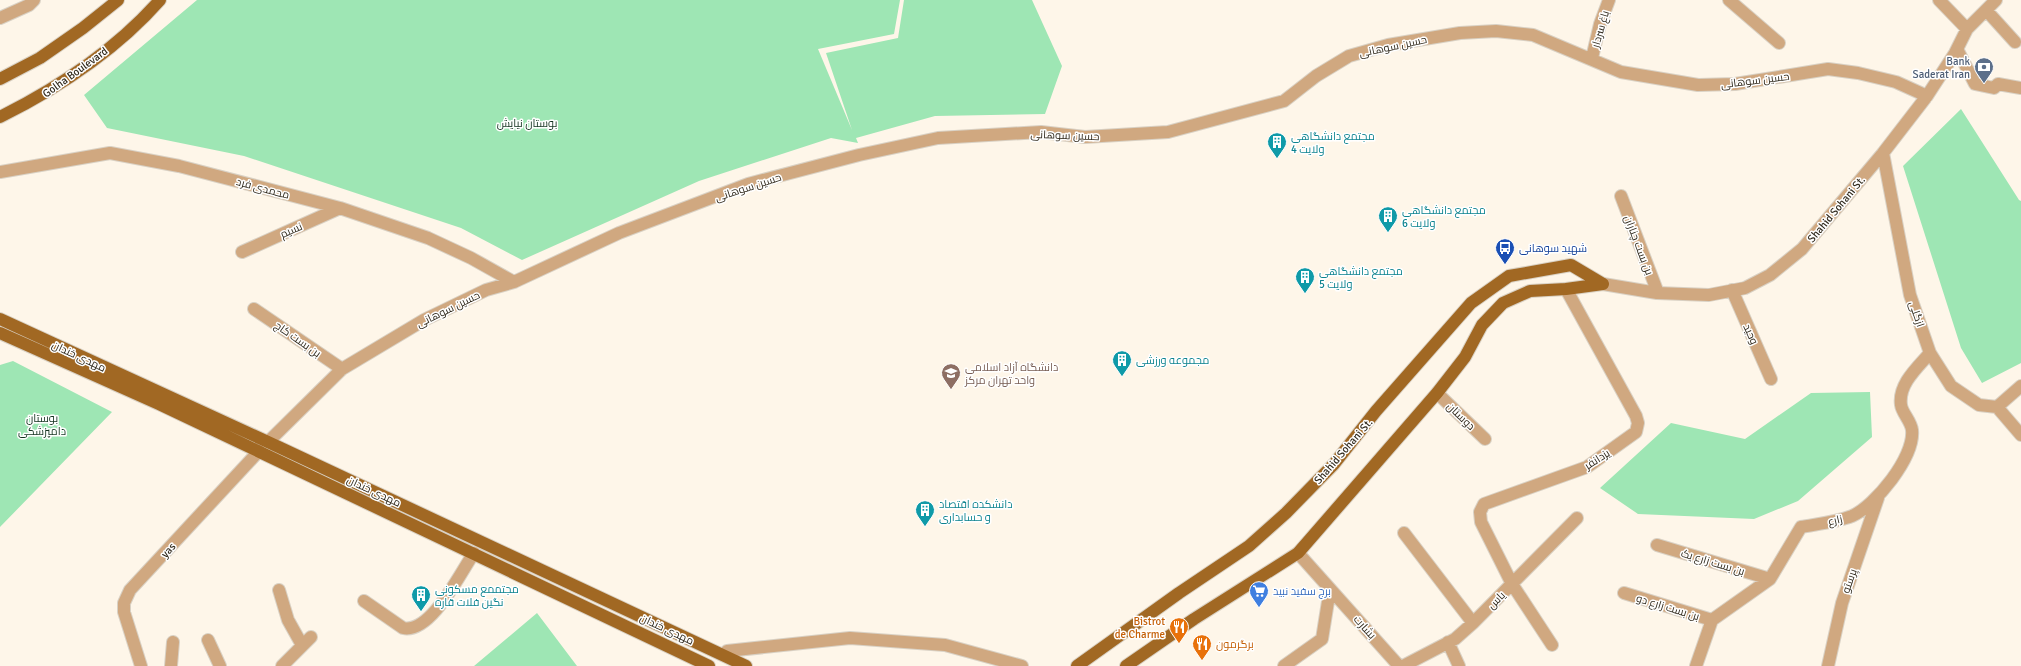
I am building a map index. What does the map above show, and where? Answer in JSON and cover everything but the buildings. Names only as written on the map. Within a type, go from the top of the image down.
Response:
[{"type":"main road","points":[[0,79],[40,58],[83,28],[118,0]]},
{"type":"main road","name":"Golha Boulevard","points":[[0,118],[40,97],[94,60],[160,0]]},
{"type":"main road","name":"Shahid Sohani St.","points":[[1077,666],[1179,593],[1249,546],[1286,513],[1334,464],[1376,411],[1471,303],[1510,276],[1571,265],[1603,284]]},
{"type":"main road","name":"Shahid Sohani St.","points":[[1126,666],[1188,623],[1298,553],[1437,393],[1465,357],[1482,325],[1503,303],[1530,291],[1566,289],[1603,284]]},
{"type":"main road","name":"مهدی خندان","points":[[0,319],[268,442],[746,666]]},
{"type":"main road","name":"مهدی خندان","points":[[0,333],[259,451],[709,666]]},
{"type":"street","points":[[0,18],[29,5],[34,0]]},
{"type":"street","name":"باغ سردار","points":[[1592,58],[1600,24],[1609,0]]},
{"type":"street","points":[[1730,0],[1779,43]]},
{"type":"street","points":[[1939,0],[1966,29]]},
{"type":"street","name":"Shahid Sohani St.","points":[[1603,284],[1658,293],[1709,295],[1745,288],[1770,275],[1802,248],[1883,153],[1927,96],[1957,49],[1966,29],[1996,0]]},
{"type":"street","points":[[1986,10],[2015,42]]},
{"type":"street","name":"حسین سوهانی","points":[[268,442],[342,369],[424,320],[486,290],[514,282],[619,233],[748,184],[860,155],[938,138],[1041,132],[1085,137],[1168,132],[1284,101],[1316,76],[1349,56],[1388,45],[1460,34],[1496,31],[1533,35],[1592,58],[1621,72],[1698,85],[1735,84],[1828,69],[1858,73],[1896,82],[1927,96]]},
{"type":"street","points":[[1957,49],[1975,84],[1994,88],[1998,84],[2021,88]]},
{"type":"street","name":"محمدی فرد","points":[[0,172],[110,152],[179,166],[340,208],[428,238],[471,258],[514,282]]},
{"type":"street","name":"ازگلی","points":[[1883,153],[1910,295],[1930,353],[1951,386],[1979,405],[1997,407]]},
{"type":"street","name":"بن بست چناران","points":[[1621,196],[1658,293]]},
{"type":"street","name":"نسیم","points":[[242,252],[340,208]]},
{"type":"street","name":"یزدانفر","points":[[1512,584],[1481,522],[1480,512],[1484,504],[1587,467],[1636,432],[1638,423],[1636,416],[1566,289]]},
{"type":"street","name":"وحید","points":[[1732,290],[1771,378]]},
{"type":"street","name":"بن بست کاج","points":[[254,309],[342,369]]},
{"type":"street","name":"زارع","points":[[1712,620],[1770,579],[1801,527],[1852,516],[1878,498],[1897,471],[1909,449],[1912,430],[1901,405],[1903,388],[1911,374],[1930,353]]},
{"type":"street","points":[[2021,386],[1997,407],[2021,435]]},
{"type":"street","name":"دوستان","points":[[1437,393],[1485,439]]},
{"type":"street","name":"yas","points":[[141,666],[124,612],[124,604],[130,590],[259,451]]},
{"type":"street","name":"پرستو","points":[[1828,666],[1842,603],[1878,498]]},
{"type":"street","name":"یاس","points":[[1403,666],[1448,642],[1474,623],[1577,518]]},
{"type":"street","points":[[1404,533],[1474,623]]},
{"type":"street","name":"بن بست زارع یک","points":[[1657,545],[1770,579]]},
{"type":"street","points":[[364,601],[402,628],[416,628],[435,613],[474,553]]},
{"type":"street","name":"بشارت","points":[[1298,553],[1399,666]]},
{"type":"street","points":[[1512,584],[1552,645]]},
{"type":"street","points":[[1284,666],[1322,639],[1330,589]]},
{"type":"street","points":[[279,590],[288,620],[306,641],[282,666]]},
{"type":"street","name":"بن بست زارع دو","points":[[1624,593],[1712,620]]},
{"type":"street","points":[[1696,666],[1712,620]]},
{"type":"street","points":[[727,651],[850,638],[945,645],[1022,666]]},
{"type":"street","points":[[208,640],[220,666]]},
{"type":"street","points":[[171,666],[173,642]]},
{"type":"street","points":[[1448,642],[1459,666]]},
{"type":"green space","name":"بوستان نیایش","points":[[197,0],[900,0],[894,34],[818,49],[852,130],[826,53],[898,38],[904,0],[1032,0],[1062,66],[1045,114],[935,116],[856,138],[858,143],[831,138],[699,181],[522,260],[461,228],[244,156],[107,128],[84,95]]},
{"type":"green space","points":[[1961,109],[2021,201],[2021,363],[1982,383],[1961,348],[1903,166]]},
{"type":"green space","name":"بوستان دامپزشکی","points":[[13,361],[112,412],[0,527],[0,365]]},
{"type":"green space","points":[[1870,392],[1872,437],[1798,501],[1754,519],[1638,514],[1600,488],[1671,423],[1745,439],[1811,393]]},
{"type":"green space","points":[[537,613],[577,666],[474,666]]},
{"type":"place","name":"Bank Saderat Iran","points":[[1984,84]]},
{"type":"place","name":"مجتمع دانشگاهی ولایت 4","points":[[1277,159]]},
{"type":"place","name":"مجتمع دانشگاهی ولایت 6","points":[[1388,233]]},
{"type":"place","name":"شهید سوهانی","points":[[1505,265]]},
{"type":"place","name":"مجتمع دانشگاهی ولایت 5","points":[[1305,294]]},
{"type":"place","name":"مجموعه ورزشی","points":[[1122,377]]},
{"type":"place","name":"دانشگاه آزاد اسلامی واحد تهران مرکز","points":[[951,390]]},
{"type":"place","name":"دانشکده اقتصاد و حسابداری","points":[[925,527]]},
{"type":"place","name":"برج سفید نبید","points":[[1259,608]]},
{"type":"place","name":"مجتممع مسکونی نگین فلات قاره","points":[[421,612]]},
{"type":"place","name":"Bistrot de Charme","points":[[1179,644]]},
{"type":"place","name":"برگرمون","points":[[1202,661]]}]
